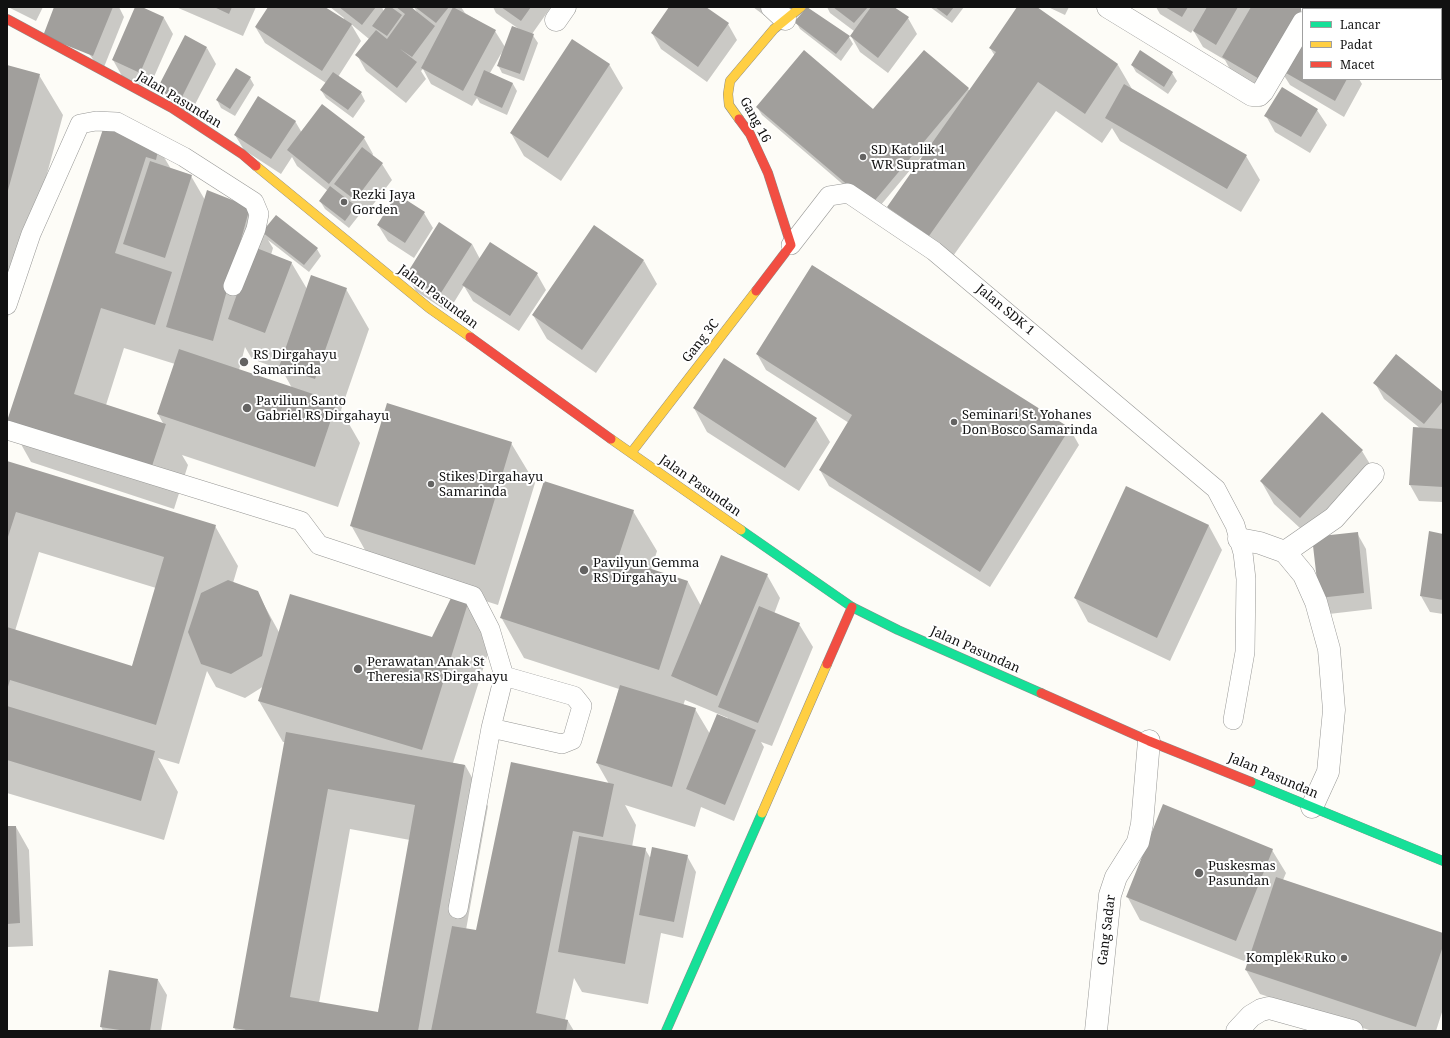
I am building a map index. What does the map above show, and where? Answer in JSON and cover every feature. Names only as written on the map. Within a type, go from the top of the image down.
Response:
[{"type":"street","points":[[1108,7],[1252,95],[1259,95],[1263,91],[1302,25]]},
{"type":"street","name":"Gang 16","points":[[786,11],[730,81],[728,94],[729,106],[750,134],[768,173],[792,245]]},
{"type":"street","name":"Jalan Pasundan","points":[[7,19],[172,108],[242,154],[429,308],[631,453],[852,607],[906,634],[1150,740],[1443,861]]},
{"type":"street","name":"Gang 3C","points":[[631,453],[792,245]]},
{"type":"street","points":[[1285,552],[1334,518],[1374,474]]},
{"type":"street","points":[[1240,539],[1260,543],[1285,552],[1304,575],[1316,602],[1329,649],[1334,710],[1328,772],[1312,806]]},
{"type":"street","points":[[666,1031],[852,607]]},
{"type":"street","name":"Gang Sadar","points":[[1096,1031],[1110,895],[1116,877],[1138,842],[1142,824],[1150,740]]},
{"type":"street","points":[[1237,1031],[1251,1016],[1261,1010],[1269,1008],[1352,1031]]},
{"type":"lane","points":[[7,305],[31,234],[80,124],[96,120],[117,122],[131,129],[184,157],[254,202],[259,214],[256,229],[233,286]]},
{"type":"lane","name":"Jalan SDK 1","points":[[792,245],[828,196],[848,193],[934,251],[1216,489],[1235,525],[1240,539]]},
{"type":"lane","points":[[7,430],[301,521],[319,545],[473,596],[490,629],[504,676],[491,728],[458,909]]},
{"type":"lane","points":[[1233,720],[1245,652],[1246,580],[1240,539]]},
{"type":"lane","points":[[491,728],[562,744],[572,740],[582,706],[574,696],[504,676]]},
{"type":"building","points":[[54,7],[113,7],[93,56],[43,36]]},
{"type":"building","points":[[135,7],[142,7],[164,17],[140,73],[112,60]]},
{"type":"building","points":[[214,7],[232,7],[229,14]]},
{"type":"building","points":[[268,7],[325,7],[352,24],[322,71],[255,27]]},
{"type":"building","points":[[339,7],[376,7],[362,25]]},
{"type":"building","points":[[386,7],[391,7],[402,15],[387,36],[372,26]]},
{"type":"building","points":[[396,7],[411,7],[435,26],[412,57],[400,49],[417,62],[397,88],[355,55],[376,30],[387,39],[405,14]]},
{"type":"building","points":[[415,7],[449,7],[436,23]]},
{"type":"building","points":[[453,7],[496,30],[463,91],[421,68]]},
{"type":"building","points":[[501,7],[531,7],[521,21]]},
{"type":"building","points":[[669,7],[706,7],[729,23],[698,67],[651,33]]},
{"type":"building","points":[[807,7],[850,36],[836,54],[794,22]]},
{"type":"building","points":[[833,7],[868,7],[854,23]]},
{"type":"building","points":[[871,7],[894,7],[909,17],[878,58],[850,36]]},
{"type":"building","points":[[935,7],[954,7],[947,16]]},
{"type":"building","points":[[1017,7],[1037,7],[1118,64],[1085,114],[1038,82],[929,236],[887,207],[996,52],[989,48]]},
{"type":"building","points":[[1165,7],[1188,7],[1182,17]]},
{"type":"building","points":[[1207,7],[1238,7],[1216,45],[1193,31]]},
{"type":"building","points":[[1251,7],[1300,7],[1302,9],[1261,80],[1222,57]]},
{"type":"building","points":[[1321,7],[1375,7],[1374,8]]},
{"type":"building","points":[[512,26],[534,34],[520,74],[497,66]]},
{"type":"building","points":[[185,35],[207,47],[180,101],[157,89]]},
{"type":"building","points":[[1302,38],[1302,80],[1346,80],[1335,101],[1279,69]]},
{"type":"building","points":[[572,39],[610,64],[548,158],[510,133]]},
{"type":"building","name":"SD Katolik 1 WR Supratman","points":[[804,50],[873,109],[924,50],[969,88],[871,205],[756,107]]},
{"type":"building","points":[[1140,50],[1173,72],[1164,87],[1131,65]]},
{"type":"building","points":[[7,65],[40,74],[7,194]]},
{"type":"building","points":[[236,68],[251,77],[230,109],[216,100]]},
{"type":"building","points":[[484,70],[513,83],[502,108],[474,95]]},
{"type":"building","points":[[333,72],[362,92],[348,110],[320,90]]},
{"type":"building","points":[[1124,84],[1247,155],[1227,189],[1105,118]]},
{"type":"building","points":[[1282,87],[1318,109],[1301,137],[1264,116]]},
{"type":"building","points":[[258,96],[296,121],[271,159],[234,135]]},
{"type":"building","points":[[322,104],[365,137],[329,184],[287,150]]},
{"type":"building","points":[[104,126],[159,146],[156,160],[146,157],[115,253],[172,272],[155,325],[101,308],[74,394],[166,424],[151,469],[7,421]]},
{"type":"building","points":[[362,147],[383,163],[355,200],[334,184]]},
{"type":"building","points":[[150,161],[192,175],[165,258],[123,244]]},
{"type":"building","points":[[330,186],[356,206],[345,221],[319,201]]},
{"type":"building","points":[[207,190],[250,207],[213,341],[166,327]]},
{"type":"building","points":[[397,194],[425,212],[405,243],[377,225]]},
{"type":"building","points":[[276,215],[318,248],[304,265],[262,232]]},
{"type":"building","points":[[439,222],[472,244],[439,296],[406,275]]},
{"type":"building","points":[[594,225],[644,260],[582,350],[532,315]]},
{"type":"building","points":[[490,242],[538,273],[510,316],[462,285]]},
{"type":"building","points":[[254,247],[292,262],[265,333],[228,319]]},
{"type":"building","name":"Seminari St. Yohanes Don Bosco Samarinda","points":[[812,265],[1070,428],[980,572],[819,470],[852,415],[756,354]]},
{"type":"building","points":[[311,275],[347,288],[315,379],[279,367]]},
{"type":"building","name":"Paviliun Santo Gabriel RS Dirgahayu","points":[[179,349],[337,402],[315,467],[157,414]]},
{"type":"building","points":[[1396,354],[1443,392],[1443,401],[1424,424],[1373,383]]},
{"type":"building","points":[[724,358],[817,418],[785,468],[693,408]]},
{"type":"building","name":"Stikes Dirgahayu Samarinda","points":[[387,403],[512,442],[475,565],[350,526]]},
{"type":"building","points":[[1322,412],[1363,450],[1300,518],[1260,481]]},
{"type":"building","points":[[1413,427],[1443,429],[1443,487],[1409,485]]},
{"type":"building","points":[[7,461],[216,525],[156,725],[10,680],[7,690],[7,627],[132,666],[164,557],[16,512],[7,540]]},
{"type":"building","name":"Pavilyun Gemma RS Dirgahayu","points":[[544,481],[634,510],[618,558],[688,581],[659,670],[500,618]]},
{"type":"building","points":[[1126,486],[1209,525],[1157,638],[1074,598]]},
{"type":"building","points":[[1429,531],[1443,534],[1443,600],[1420,596]]},
{"type":"building","points":[[1358,532],[1364,593],[1319,598],[1312,537]]},
{"type":"building","points":[[721,555],[768,574],[717,696],[671,676]]},
{"type":"building","points":[[228,580],[258,591],[271,620],[262,656],[231,674],[201,664],[188,632],[201,593]]},
{"type":"building","name":"Perawatan Anak St Theresia RS Dirgahayu","points":[[290,594],[432,637],[452,596],[468,603],[422,750],[258,701]]},
{"type":"building","points":[[759,606],[800,623],[758,723],[718,707]]},
{"type":"building","points":[[620,685],[696,708],[672,787],[596,763]]},
{"type":"building","points":[[7,706],[155,751],[141,801],[7,760]]},
{"type":"building","points":[[717,714],[756,730],[725,805],[686,789]]},
{"type":"building","points":[[286,732],[465,765],[418,1031],[252,1031],[233,1028]],"holes":[[[328,789],[415,805],[378,1012],[290,997]]]},
{"type":"building","points":[[511,762],[614,784],[603,837],[573,831],[536,1013],[568,1020],[566,1031],[431,1031],[452,926],[476,930]]},
{"type":"building","name":"Puskesmas Pasundan","points":[[1163,804],[1273,849],[1236,941],[1126,897]]},
{"type":"building","points":[[7,826],[16,826],[20,923],[7,924]]},
{"type":"building","points":[[579,836],[646,848],[625,964],[558,952]]},
{"type":"building","points":[[652,847],[688,855],[674,922],[639,915]]},
{"type":"building","name":"Komplek Ruko","points":[[1276,877],[1443,933],[1443,946],[1416,1027],[1245,970]]},
{"type":"building","points":[[109,970],[158,979],[150,1031],[126,1031],[100,1027]]},
{"type":"traffic: fast","points":[[741,530],[852,607],[898,630],[1041,693]]},
{"type":"traffic: fast","points":[[1251,782],[1443,861]]},
{"type":"traffic: fast","points":[[666,1031],[762,813]]},
{"type":"traffic: slow","points":[[739,119],[729,105],[728,94],[730,81],[774,29],[801,7]]},
{"type":"traffic: slow","points":[[256,166],[429,308],[470,337]]},
{"type":"traffic: slow","points":[[631,453],[756,291]]},
{"type":"traffic: slow","points":[[611,439],[741,530]]},
{"type":"traffic: slow","points":[[762,813],[827,664]]},
{"type":"traffic: jam","points":[[7,19],[172,108],[242,154],[256,166]]},
{"type":"traffic: jam","points":[[739,119],[750,134],[768,173],[791,245],[756,291]]},
{"type":"traffic: jam","points":[[470,337],[611,439]]},
{"type":"traffic: jam","points":[[827,664],[852,607]]},
{"type":"traffic: jam","points":[[1041,693],[1149,741],[1251,782]]},
{"type":"place","name":"SD Katolik 1 WR Supratman","points":[[863,157]]},
{"type":"place","name":"Rezki Jaya Gorden","points":[[344,202]]},
{"type":"place","name":"RS Dirgahayu Samarinda","points":[[244,362]]},
{"type":"place","name":"Paviliun Santo Gabriel RS Dirgahayu","points":[[247,408]]},
{"type":"place","name":"Seminari St. Yohanes Don Bosco Samarinda","points":[[954,422]]},
{"type":"place","name":"Stikes Dirgahayu Samarinda","points":[[431,484]]},
{"type":"place","name":"Pavilyun Gemma RS Dirgahayu","points":[[584,570]]},
{"type":"place","name":"Perawatan Anak St Theresia RS Dirgahayu","points":[[358,669]]},
{"type":"place","name":"Puskesmas Pasundan","points":[[1199,873]]},
{"type":"place","name":"Komplek Ruko","points":[[1344,958]]}]
